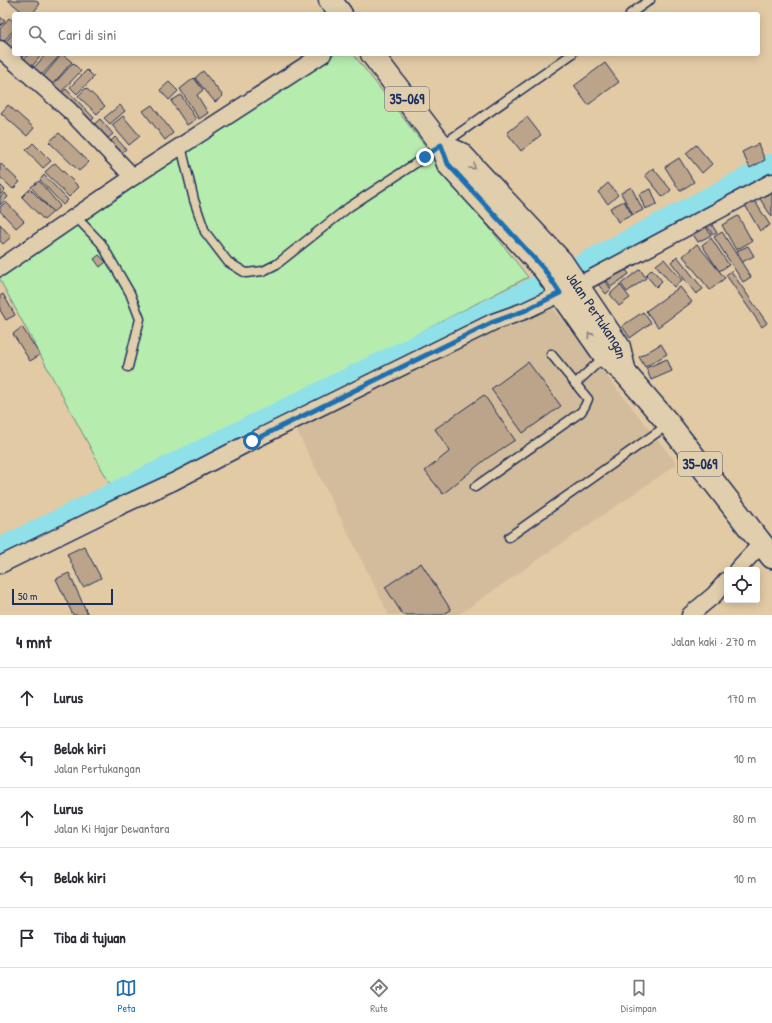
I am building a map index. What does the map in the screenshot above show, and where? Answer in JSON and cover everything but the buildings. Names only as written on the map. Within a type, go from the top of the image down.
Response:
[{"type":"main road","points":[[330,0],[339,12]]},
{"type":"main road","name":"35-069","points":[[374,56],[441,145],[448,164],[561,279]]},
{"type":"main road","name":"Jalan Pertukangan","points":[[561,279],[605,356],[625,373],[669,424],[767,551]]},
{"type":"main road","name":"Jalan Pertukangan","points":[[561,279],[619,347],[625,373]]},
{"type":"street","points":[[0,49],[69,110],[133,177]]},
{"type":"street","points":[[3,262],[42,240],[133,177],[320,56]]},
{"type":"street","points":[[0,565],[175,481],[252,441],[493,322],[524,311],[561,279],[772,182]]},
{"type":"street","points":[[742,567],[767,551]]},
{"type":"street","points":[[690,615],[724,583]]},
{"type":"lane","points":[[633,12],[650,0]]},
{"type":"lane","points":[[181,146],[194,200],[205,232],[228,262],[246,273],[263,271],[276,264],[349,207],[569,56]]},
{"type":"lane","points":[[75,216],[101,243],[130,293],[140,319],[128,367]]},
{"type":"lane","points":[[475,486],[581,412],[586,406],[588,399],[551,354]]},
{"type":"lane","points":[[575,384],[605,356]]},
{"type":"lane","points":[[509,537],[669,424]]},
{"type":"shaded area","points":[[528,277],[677,464],[458,615],[389,615],[283,403]]},
{"type":"green space","points":[[332,56],[355,56],[528,277],[283,403],[112,488],[0,280],[0,276]]},
{"type":"waterway","points":[[0,550],[582,266],[772,166]]},
{"type":"route","points":[[252,441],[493,322],[524,311],[560,293],[544,269],[448,164],[441,145],[425,157]]}]
